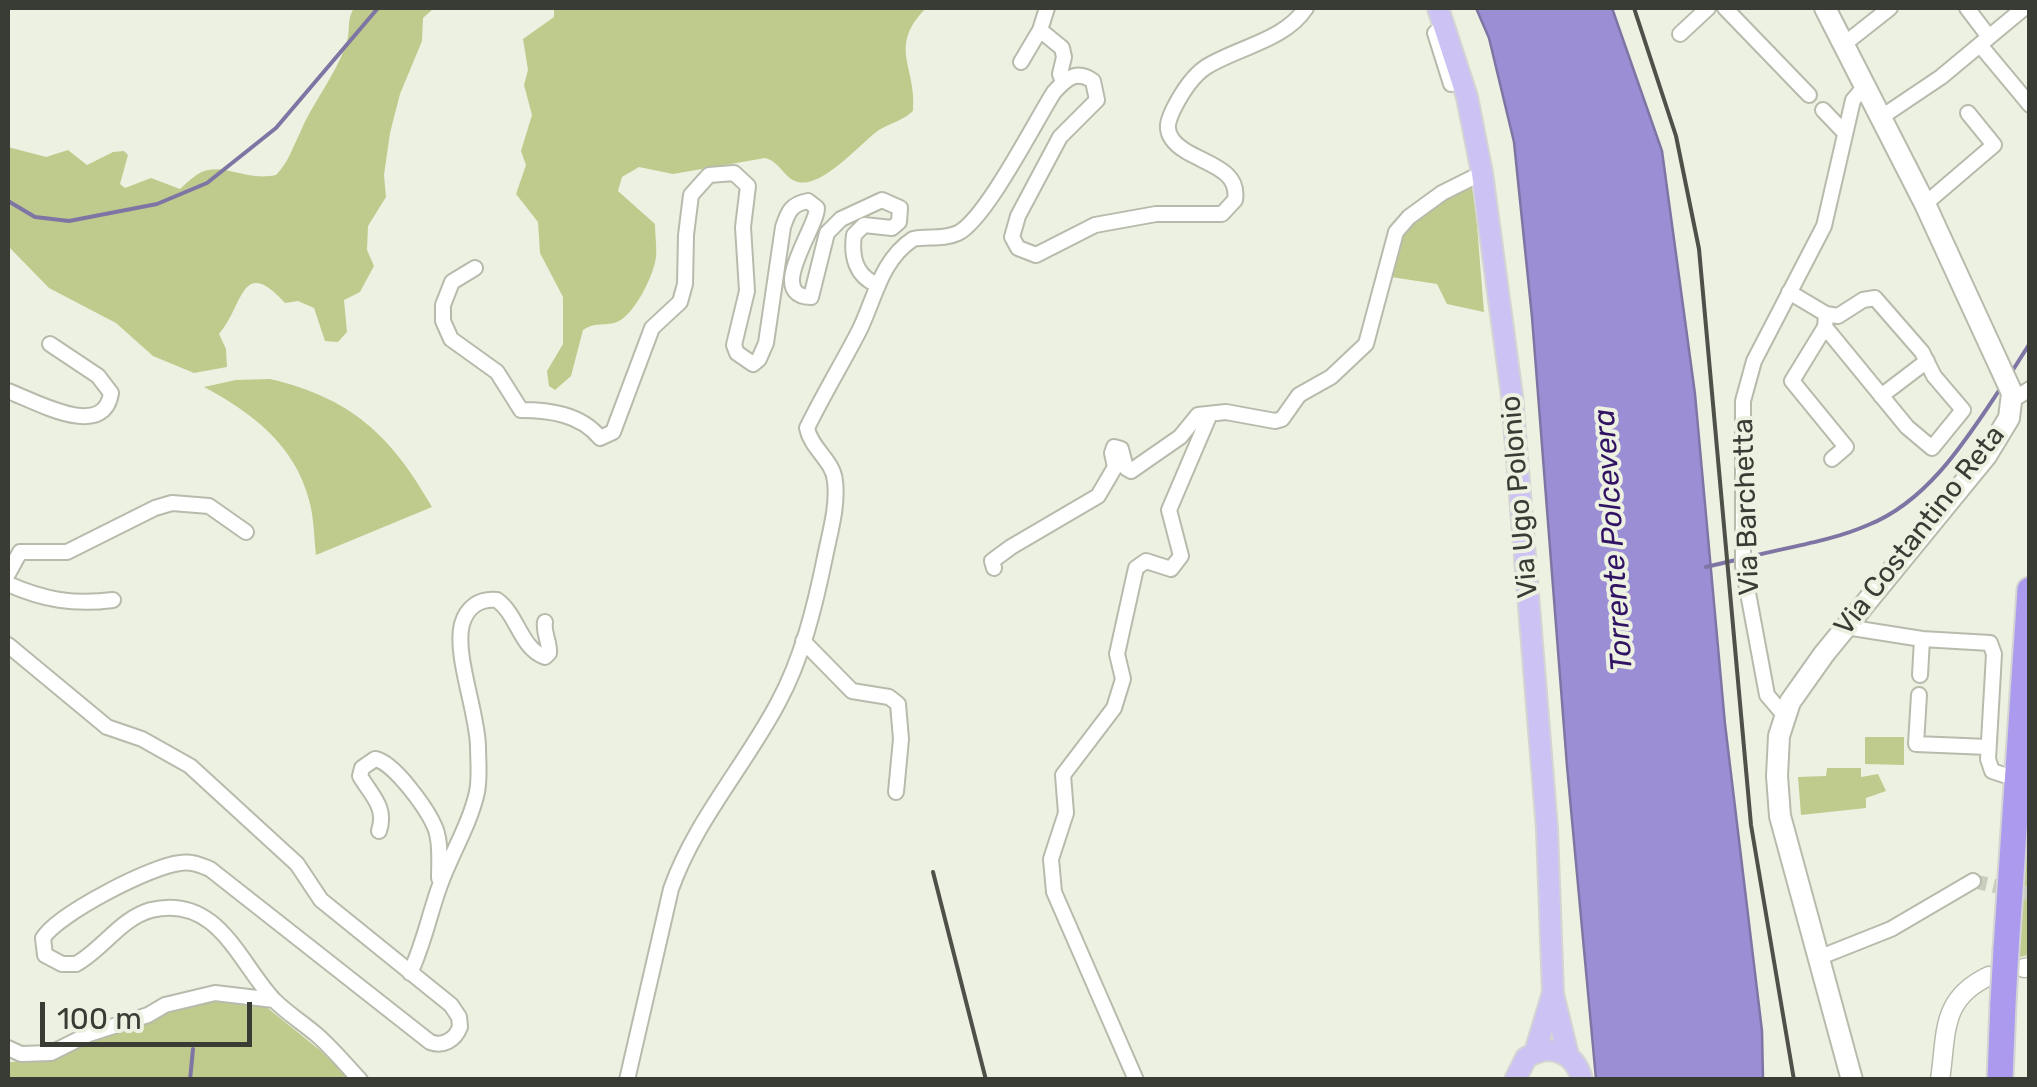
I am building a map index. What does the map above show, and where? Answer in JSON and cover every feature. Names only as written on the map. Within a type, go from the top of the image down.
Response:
[{"type":"highway","points":[[2000,1080],[2003,1002],[2020,962],[2030,590]]},
{"type":"main road","name":"Via Costantino Reta","points":[[1825,8],[2018,394],[2001,434],[1986,456],[1806,678],[1784,715],[1777,776],[1780,816],[1852,1080]]},
{"type":"main road","name":"Via Ugo Polonio","points":[[1441,16],[1467,97],[1482,173],[1514,416],[1547,829],[1552,994],[1568,1055],[1576,1063],[1582,1080]]},
{"type":"main road","name":"Via Ugo Polonio","points":[[1515,1080],[1519,1067],[1535,1052],[1552,994]]},
{"type":"main road","points":[[1535,1052],[1547,1049],[1568,1055]]},
{"type":"street","points":[[1021,62],[1040,30],[1046,8]]},
{"type":"street","points":[[627,1080],[670,889],[681,860],[777,706],[803,641],[823,567],[836,494],[833,470],[812,444],[807,428],[866,316],[876,284],[890,262],[913,239],[948,237],[973,221],[1063,82],[1073,76],[1088,78],[1095,86],[1098,100],[1060,137],[1015,222],[1014,244],[1029,255],[1036,255],[1094,225],[1156,214],[1216,216],[1228,210],[1236,200],[1234,184],[1223,171],[1177,145],[1168,132],[1169,119],[1186,88],[1206,68],[1284,29],[1306,8]]},
{"type":"street","points":[[1680,34],[1708,8]]},
{"type":"street","points":[[1725,8],[1808,95]]},
{"type":"street","points":[[1844,45],[1890,8]]},
{"type":"street","points":[[1967,8],[1984,41],[2030,105]]},
{"type":"street","points":[[1880,118],[1941,78],[2024,8]]},
{"type":"street","points":[[1441,16],[1435,34],[1451,84]]},
{"type":"street","points":[[1040,30],[1062,48],[1063,82]]},
{"type":"street","name":"Via Barchetta","points":[[1784,715],[1767,695],[1744,566],[1743,401],[1754,361],[1824,226],[1853,100],[1864,86]]},
{"type":"street","points":[[1823,110],[1844,132]]},
{"type":"street","points":[[1925,204],[1994,145],[1968,113]]},
{"type":"street","points":[[475,268],[452,282],[443,306],[443,322],[451,339],[497,372],[520,410],[572,417],[600,438],[613,432],[652,328],[680,302],[692,195],[709,174],[734,173],[748,186],[743,228],[747,291],[734,344],[744,359],[753,364],[760,359],[766,343],[783,228],[789,210],[797,203],[808,201],[817,208],[817,218],[793,270],[794,290],[802,296],[811,296],[827,233],[841,219],[882,200],[900,208],[901,218],[892,228],[864,225],[854,235],[854,260],[867,280],[876,284]]},
{"type":"street","points":[[994,568],[992,562],[1011,547],[1098,496],[1116,468],[1114,447],[1121,449],[1126,468],[1134,470],[1180,437],[1198,414],[1226,412],[1282,419],[1299,395],[1331,377],[1366,344],[1396,232],[1442,193],[1482,173]]},
{"type":"street","points":[[1789,292],[1825,320],[1881,396],[1907,427],[1932,448],[1963,410],[1875,298],[1863,300],[1825,320],[1792,382],[1846,447],[1832,459]]},
{"type":"street","points":[[8,391],[78,417],[96,416],[108,406],[112,393],[105,381],[50,344]]},
{"type":"street","points":[[1881,396],[1927,361]]},
{"type":"street","points":[[1136,1080],[1054,892],[1050,859],[1066,813],[1063,775],[1114,708],[1123,678],[1117,654],[1136,568],[1146,561],[1171,569],[1181,556],[1169,510],[1210,414]]},
{"type":"street","points":[[8,574],[20,552],[68,552],[172,502],[209,506],[246,532]]},
{"type":"street","points":[[8,584],[28,593],[79,604],[114,600]]},
{"type":"street","points":[[410,972],[423,946],[478,781],[478,740],[465,668],[462,624],[478,602],[496,600],[509,610],[529,647],[544,657],[550,654],[545,622]]},
{"type":"street","points":[[1846,627],[1922,639],[1990,643],[1994,654],[1989,765],[1997,774],[2004,774]]},
{"type":"street","points":[[1920,676],[1922,639]]},
{"type":"street","points":[[803,641],[852,690],[888,697],[898,704],[901,739],[896,792]]},
{"type":"street","points":[[8,645],[107,727],[142,739],[190,766],[296,864],[321,900],[456,1010],[460,1028],[449,1041],[430,1042],[210,870],[184,862],[146,874],[60,919],[46,933],[43,951],[62,964],[76,964],[140,914],[159,909],[210,920],[234,943],[274,1000],[320,1037],[360,1080]]},
{"type":"street","points":[[1919,695],[1916,744],[1988,747]]},
{"type":"street","points":[[379,831],[380,806],[360,776],[365,765],[375,759],[390,765],[436,830],[439,889]]},
{"type":"street","points":[[1818,958],[1891,929],[1973,882]]},
{"type":"street","points":[[1940,1080],[1946,1026],[1954,1003],[1966,989],[1988,976]]},
{"type":"street","points":[[8,1048],[21,1054],[50,1053],[165,1006],[215,993],[274,1000]]},
{"type":"green space","points":[[354,8],[434,8],[423,18],[422,41],[400,94],[390,133],[384,175],[386,197],[368,226],[367,250],[374,266],[360,292],[344,300],[347,332],[338,342],[325,341],[314,308],[298,301],[285,303],[271,289],[251,284],[219,334],[226,349],[227,367],[194,373],[153,356],[116,323],[49,288],[8,246],[8,147],[46,157],[68,150],[87,165],[124,151],[128,155],[120,184],[125,188],[151,178],[180,189],[200,173],[216,169],[276,175],[341,57]]},
{"type":"green space","points":[[554,8],[926,8],[914,22],[906,46],[913,111],[879,130],[816,180],[795,181],[765,158],[673,174],[639,167],[622,177],[618,191],[655,224],[654,265],[647,285],[628,314],[614,323],[583,330],[571,376],[555,390],[549,386],[547,371],[563,344],[563,297],[540,253],[538,222],[516,194],[526,165],[521,151],[532,115],[524,85],[528,70],[523,39],[554,17]]},
{"type":"green space","points":[[1470,186],[1474,188],[1484,312],[1447,304],[1437,284],[1391,277],[1401,230],[1419,213]]},
{"type":"green space","points":[[270,379],[324,397],[366,423],[401,459],[432,507],[316,555],[311,507],[293,463],[254,419],[204,387],[236,380]]},
{"type":"green space","points":[[1865,737],[1904,737],[1904,765],[1865,764]]},
{"type":"green space","points":[[1827,768],[1861,768],[1861,777],[1878,774],[1886,791],[1866,798],[1866,808],[1801,815],[1798,777],[1826,776]]},
{"type":"green space","points":[[2029,781],[2029,955],[2015,958]]},
{"type":"green space","points":[[206,1001],[264,1005],[349,1079],[8,1080],[8,1062],[50,1060],[172,1008]]},
{"type":"water","name":"Torrente Polcevera","points":[[1476,8],[1612,8],[1662,151],[1695,394],[1725,724],[1762,1031],[1763,1079],[1596,1079],[1514,142],[1489,38]]},
{"type":"waterway","points":[[8,201],[35,217],[69,221],[157,204],[207,183],[276,128],[378,8]]},
{"type":"waterway","points":[[2011,373],[2030,343]]},
{"type":"waterway","points":[[1749,557],[1840,535],[1890,514],[1944,467],[2000,389]]},
{"type":"waterway","points":[[1706,567],[1740,559]]},
{"type":"waterway","points":[[190,1080],[193,1049]]},
{"type":"tunnel","points":[[1973,881],[2030,894]]},
{"type":"railway","points":[[1634,8],[1676,136],[1699,249],[1751,825],[1794,1080]]},
{"type":"railway","points":[[933,872],[986,1080]]}]
